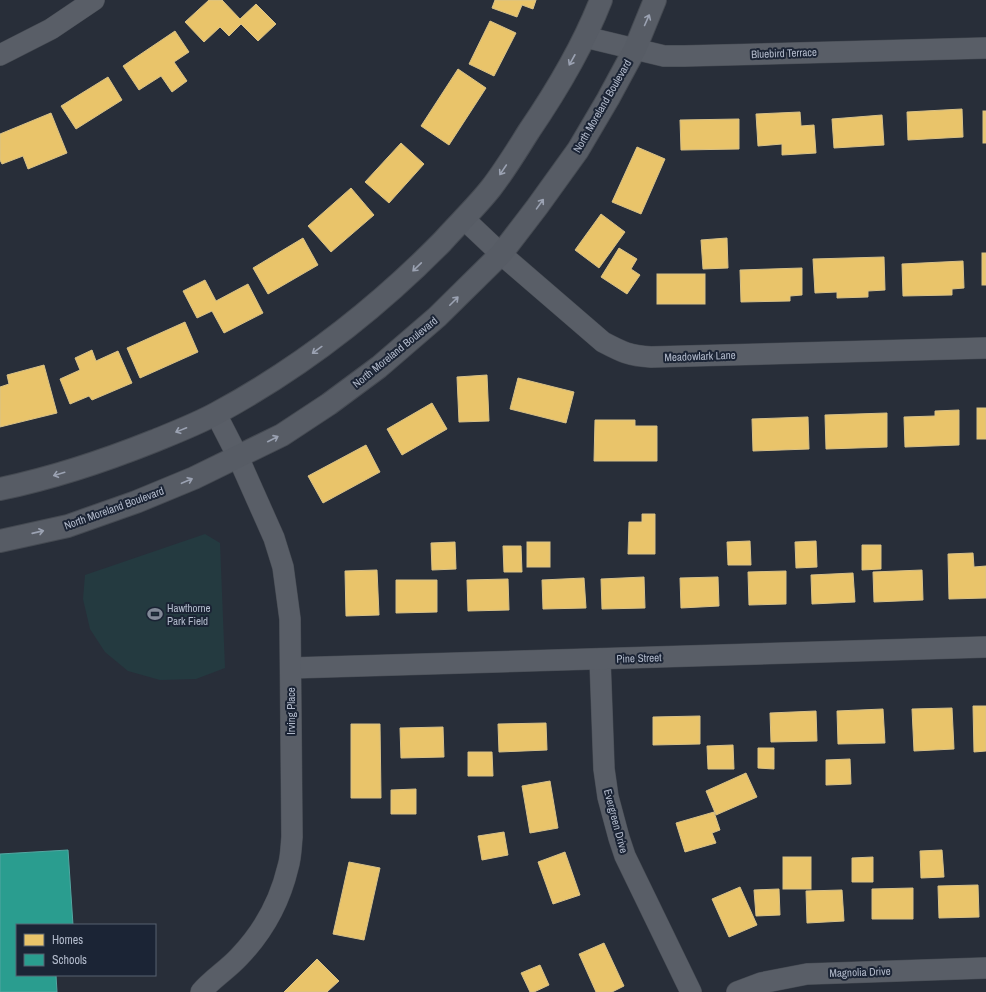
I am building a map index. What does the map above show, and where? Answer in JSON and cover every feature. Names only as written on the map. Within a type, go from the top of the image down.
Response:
[{"type":"street","points":[[0,54],[51,29],[94,0]]},
{"type":"street","points":[[0,489],[31,482],[112,458],[191,426],[216,414],[264,386],[312,354],[362,316],[416,269],[464,219],[492,187],[548,103],[585,36],[601,0]]},
{"type":"street","name":"North Moreland Boulevard","points":[[0,541],[68,526],[136,502],[194,478],[282,435],[329,404],[379,367],[437,317],[501,254],[537,207],[578,150],[608,100],[635,49],[655,0]]},
{"type":"street","name":"Bluebird Terrace","points":[[585,36],[664,56],[986,48]]},
{"type":"street","name":"Meadowlark Lane","points":[[464,219],[501,254],[603,342],[621,352],[633,356],[651,357],[986,348]]},
{"type":"street","name":"Irving Place","points":[[201,992],[206,985],[238,959],[252,943],[268,920],[289,866],[292,837],[290,619],[283,567],[274,538],[238,457],[216,414]]},
{"type":"street","name":"Pine Street","points":[[291,668],[986,648]]},
{"type":"street","name":"Evergreen Drive","points":[[600,659],[604,769],[608,797],[617,832],[625,856],[691,992]]},
{"type":"street","name":"Magnolia Drive","points":[[737,992],[761,983],[807,974],[986,968]]},
{"type":"green space","name":"Hawthorne Park Field","points":[[205,534],[220,543],[225,668],[196,679],[160,680],[128,671],[105,652],[90,629],[83,599],[85,575]]},
{"type":"building: Homes","points":[[209,0],[222,0],[240,19],[256,4],[276,24],[258,41],[241,24],[229,36],[220,27],[204,42],[185,22]]},
{"type":"building: Homes","points":[[495,0],[536,0],[533,9],[522,5],[517,17],[492,8]]},
{"type":"building: Homes","points":[[490,21],[516,33],[494,76],[469,64]]},
{"type":"building: Homes","points":[[175,31],[189,52],[174,62],[187,81],[172,92],[161,76],[139,90],[123,66]]},
{"type":"building: Homes","points":[[458,69],[486,88],[449,145],[421,126]]},
{"type":"building: Homes","points":[[108,77],[122,100],[76,129],[61,106]]},
{"type":"building: Homes","points":[[962,109],[963,137],[908,140],[907,112]]},
{"type":"building: Homes","points":[[983,111],[986,111],[986,143],[983,143]]},
{"type":"building: Homes","points":[[800,112],[801,126],[814,125],[816,153],[782,155],[782,144],[758,146],[756,114]]},
{"type":"building: Homes","points":[[51,113],[67,153],[28,169],[23,156],[2,164],[0,160],[0,134]]},
{"type":"building: Homes","points":[[882,115],[884,145],[834,148],[832,119]]},
{"type":"building: Homes","points":[[739,119],[739,149],[681,150],[680,120]]},
{"type":"building: Homes","points":[[401,143],[424,164],[389,203],[365,182]]},
{"type":"building: Homes","points":[[637,147],[665,159],[641,214],[612,202]]},
{"type":"building: Homes","points":[[351,188],[374,215],[331,252],[308,226]]},
{"type":"building: Homes","points":[[601,214],[625,232],[599,268],[575,250]]},
{"type":"building: Homes","points":[[303,238],[318,265],[268,294],[253,268]]},
{"type":"building: Homes","points":[[727,238],[728,268],[703,269],[701,240]]},
{"type":"building: Homes","points":[[619,248],[637,259],[631,269],[640,275],[627,294],[601,277]]},
{"type":"building: Homes","points":[[982,253],[986,253],[986,285],[982,285]]},
{"type":"building: Homes","points":[[884,257],[885,290],[868,291],[868,297],[837,298],[837,292],[815,293],[813,259]]},
{"type":"building: Homes","points":[[963,261],[964,288],[952,289],[952,295],[903,296],[902,264]]},
{"type":"building: Homes","points":[[802,268],[802,295],[790,296],[790,301],[741,302],[740,270]]},
{"type":"building: Homes","points":[[657,274],[705,274],[705,304],[657,304]]},
{"type":"building: Homes","points":[[205,280],[216,301],[248,284],[263,313],[224,333],[212,311],[197,318],[183,291]]},
{"type":"building: Homes","points":[[185,322],[198,352],[140,378],[127,348]]},
{"type":"building: Homes","points":[[92,350],[96,361],[118,351],[132,383],[92,400],[89,396],[70,404],[60,379],[80,370],[75,358]]},
{"type":"building: Homes","points":[[44,365],[57,413],[0,427],[0,387],[9,384],[7,375]]},
{"type":"building: Homes","points":[[487,375],[489,421],[459,422],[457,377]]},
{"type":"building: Homes","points":[[518,378],[574,392],[566,423],[510,409]]},
{"type":"building: Homes","points":[[432,403],[447,429],[402,455],[387,429]]},
{"type":"building: Homes","points":[[977,408],[986,408],[986,439],[977,439]]},
{"type":"building: Homes","points":[[959,410],[959,445],[905,447],[904,417],[935,416],[935,411]]},
{"type":"building: Homes","points":[[887,413],[887,447],[826,449],[825,415]]},
{"type":"building: Homes","points":[[808,417],[809,449],[753,451],[752,419]]},
{"type":"building: Homes","points":[[595,420],[635,420],[635,426],[657,426],[657,461],[594,461]]},
{"type":"building: Homes","points":[[366,445],[380,472],[323,503],[308,476]]},
{"type":"building: Homes","points":[[642,514],[655,514],[655,554],[628,554],[629,522],[642,522]]},
{"type":"building: Homes","points":[[750,541],[751,565],[728,565],[727,542]]},
{"type":"building: Homes","points":[[816,541],[817,567],[796,568],[795,542]]},
{"type":"building: Homes","points":[[455,542],[456,569],[432,570],[431,543]]},
{"type":"building: Homes","points":[[527,542],[550,542],[550,567],[527,567]]},
{"type":"building: Homes","points":[[862,545],[881,545],[881,569],[862,570]]},
{"type":"building: Homes","points":[[503,546],[521,546],[522,572],[504,572]]},
{"type":"building: Homes","points":[[973,553],[974,567],[986,566],[986,598],[949,599],[948,554]]},
{"type":"building: Homes","points":[[377,570],[379,615],[346,616],[345,571]]},
{"type":"building: Homes","points":[[922,570],[923,600],[874,602],[873,572]]},
{"type":"building: Homes","points":[[786,571],[786,604],[749,605],[748,572]]},
{"type":"building: Homes","points":[[853,573],[855,602],[812,604],[811,575]]},
{"type":"building: Homes","points":[[644,577],[645,608],[602,609],[601,579]]},
{"type":"building: Homes","points":[[718,577],[719,606],[681,608],[680,578]]},
{"type":"building: Homes","points":[[584,578],[586,608],[543,609],[542,580]]},
{"type":"building: Homes","points":[[508,579],[509,610],[468,611],[467,580]]},
{"type":"building: Homes","points":[[396,580],[437,580],[437,612],[396,613]]},
{"type":"building: Homes","points":[[973,706],[986,706],[986,751],[974,752]]},
{"type":"building: Homes","points":[[952,708],[954,749],[914,751],[912,709]]},
{"type":"building: Homes","points":[[883,709],[885,743],[838,744],[837,711]]},
{"type":"building: Homes","points":[[816,711],[817,741],[771,742],[770,713]]},
{"type":"building: Homes","points":[[700,716],[700,744],[653,745],[653,717]]},
{"type":"building: Homes","points":[[546,723],[547,750],[499,752],[498,724]]},
{"type":"building: Homes","points":[[351,724],[380,724],[381,798],[351,798]]},
{"type":"building: Homes","points":[[443,727],[444,757],[401,758],[400,728]]},
{"type":"building: Homes","points":[[733,745],[734,769],[708,769],[707,746]]},
{"type":"building: Homes","points":[[758,748],[774,748],[774,769],[758,768]]},
{"type":"building: Homes","points":[[468,752],[492,752],[493,776],[468,776]]},
{"type":"building: Homes","points":[[850,759],[851,784],[826,785],[826,760]]},
{"type":"building: Homes","points":[[746,773],[757,797],[716,815],[706,791]]},
{"type":"building: Homes","points":[[550,781],[558,828],[530,833],[522,786]]},
{"type":"building: Homes","points":[[416,789],[416,814],[391,814],[391,790]]},
{"type":"building: Homes","points":[[714,812],[720,830],[712,833],[716,843],[685,852],[676,823]]},
{"type":"building: Homes","points":[[504,832],[508,855],[482,860],[478,836]]},
{"type":"building: Homes","points":[[942,850],[944,877],[921,878],[920,851]]},
{"type":"building: Homes","points":[[565,852],[580,895],[553,904],[538,862]]},
{"type":"building: Homes","points":[[783,857],[811,857],[811,889],[783,889]]},
{"type":"building: Homes","points":[[873,857],[873,882],[852,882],[852,858]]},
{"type":"building: Homes","points":[[349,862],[380,868],[364,940],[333,934]]},
{"type":"building: Homes","points":[[978,885],[979,917],[939,918],[938,886]]},
{"type":"building: Homes","points":[[740,887],[757,925],[729,937],[712,899]]},
{"type":"building: Homes","points":[[913,888],[913,919],[872,919],[872,889]]},
{"type":"building: Homes","points":[[779,889],[780,915],[756,916],[754,890]]},
{"type":"building: Homes","points":[[842,890],[844,921],[807,923],[806,891]]},
{"type":"building: Homes","points":[[604,943],[624,986],[612,992],[596,992],[579,954]]},
{"type":"building: Homes","points":[[317,959],[339,981],[327,992],[284,992]]},
{"type":"building: Homes","points":[[540,965],[549,985],[534,992],[530,992],[521,973]]},
{"type":"building: Schools","points":[[68,850],[73,924],[16,924],[16,976],[56,976],[57,992],[0,992],[0,854]]},
{"type":"place","name":"Hawthorne Park Field","points":[[155,614]]}]
